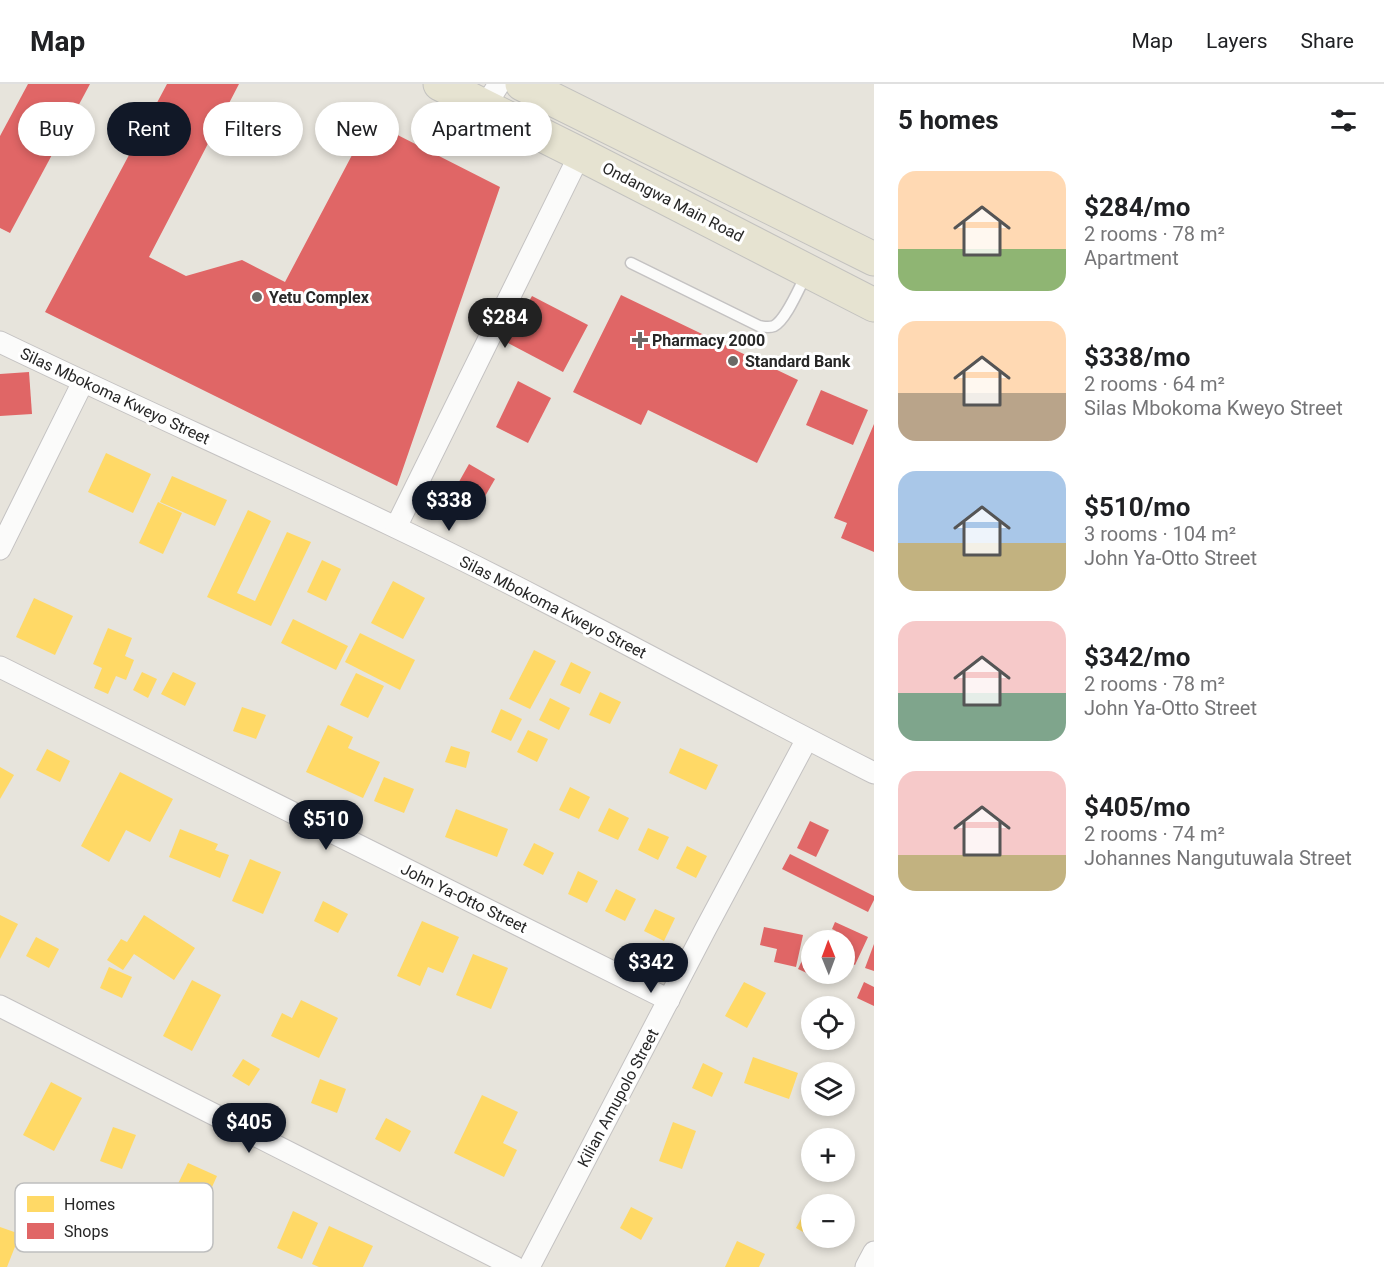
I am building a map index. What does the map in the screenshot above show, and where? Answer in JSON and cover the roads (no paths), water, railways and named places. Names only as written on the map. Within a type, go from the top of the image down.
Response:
[{"type":"main road","name":"Ondangwa Main Road","points":[[440,84],[492,95],[580,154],[861,298]]},
{"type":"main road","points":[[522,84],[870,256],[861,298]]},
{"type":"street","points":[[396,527],[580,154]]},
{"type":"street","name":"Silas Mbokoma Kweyo Street","points":[[0,342],[396,527],[874,773]]},
{"type":"street","points":[[0,549],[83,382]]},
{"type":"street","name":"John Ya-Otto Street","points":[[0,667],[669,1000]]},
{"type":"street","name":"Kilian Amupolo Street","points":[[530,1267],[807,739]]},
{"type":"street","points":[[0,1006],[515,1267]]},
{"type":"street","points":[[866,1267],[874,1252]]},
{"type":"lane","points":[[631,263],[759,326],[768,327],[776,325],[784,317],[808,272]]},
{"type":"place","name":"Yetu Complex","points":[[257,297]]},
{"type":"place","name":"Pharmacy 2000","points":[[640,340]]},
{"type":"place","name":"Standard Bank","points":[[733,361]]}]
